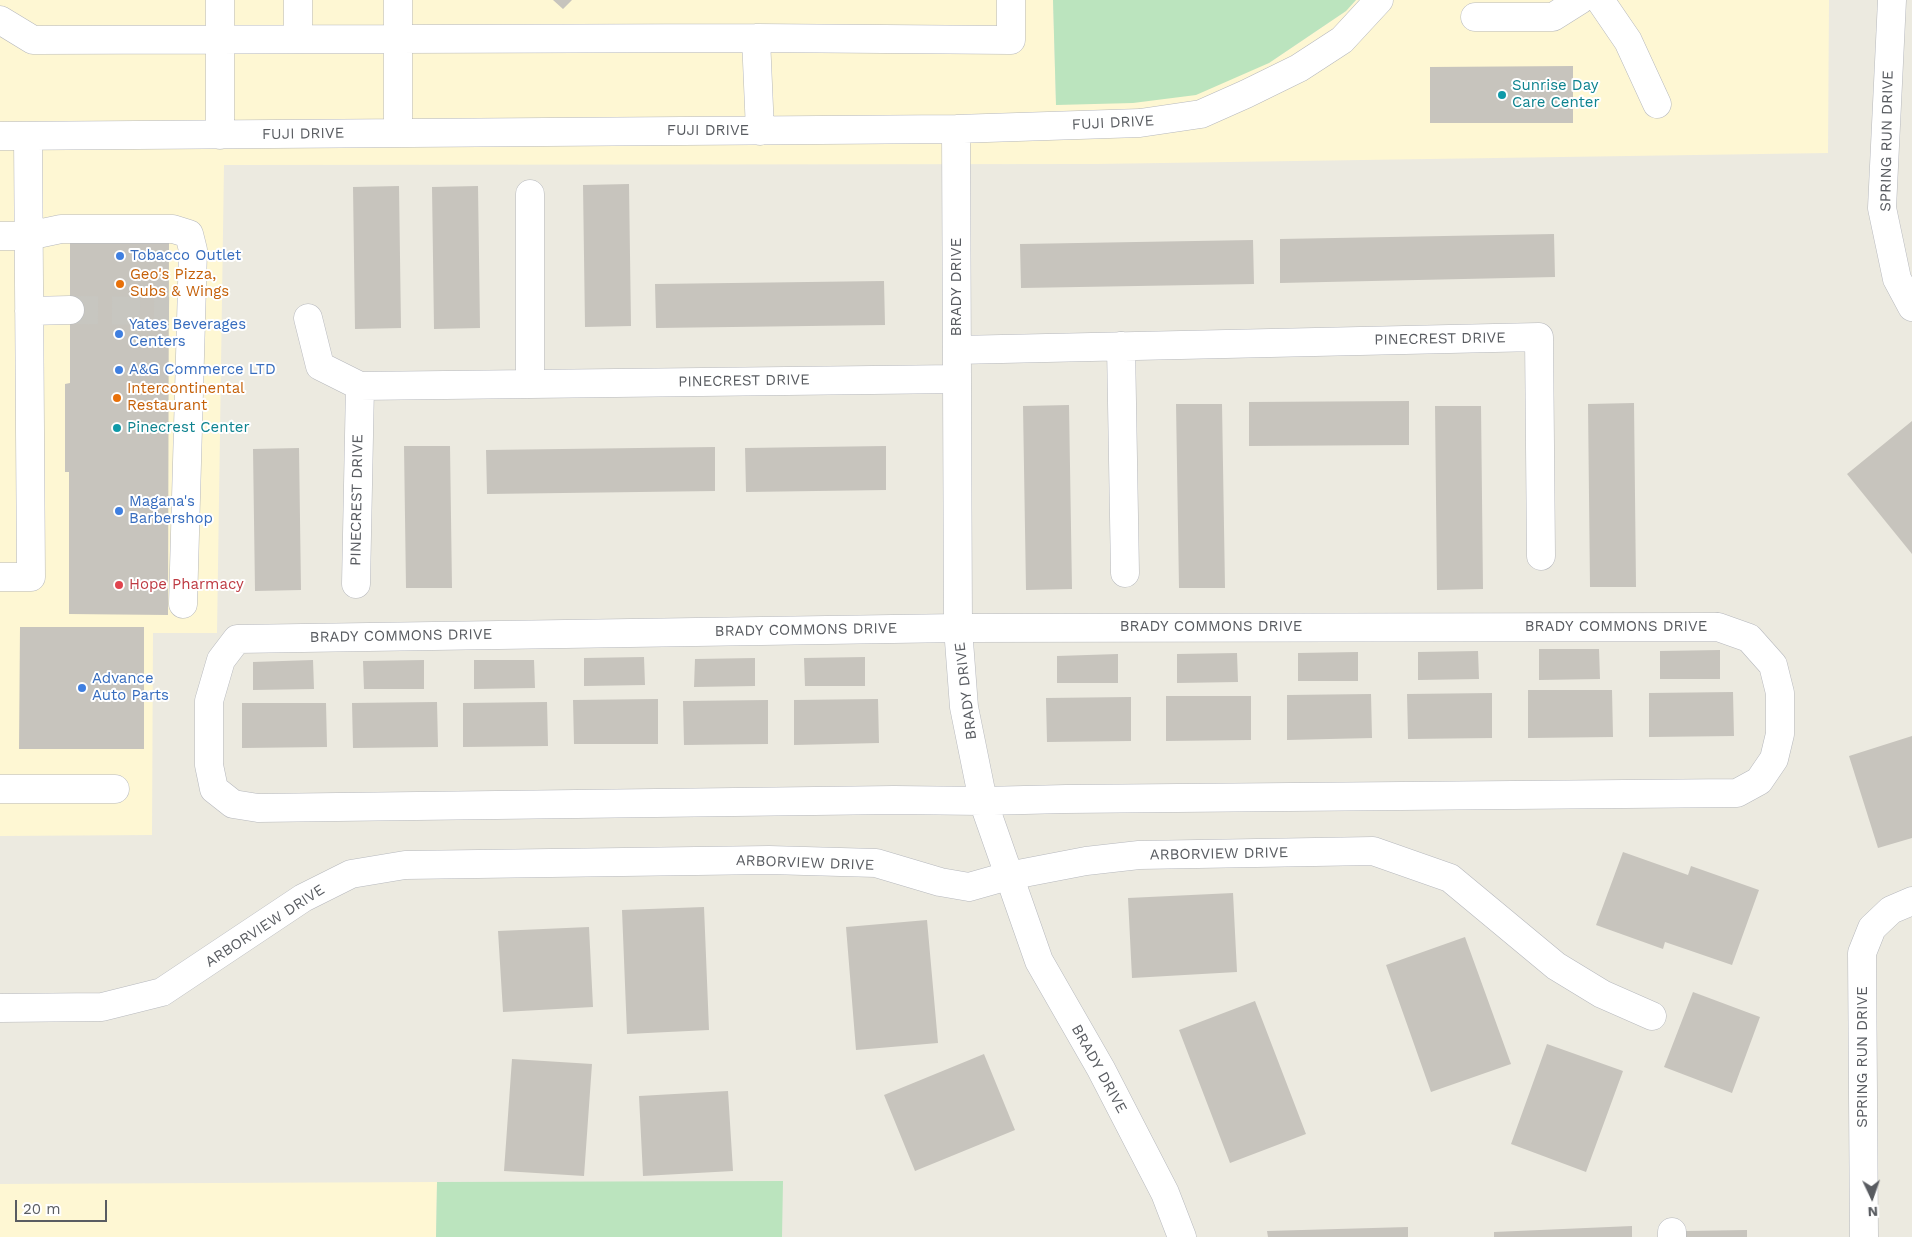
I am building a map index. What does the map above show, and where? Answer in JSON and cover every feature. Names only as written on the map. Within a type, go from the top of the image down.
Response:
[{"type":"street","points":[[220,0],[220,135]]},
{"type":"street","points":[[298,0],[298,39]]},
{"type":"street","points":[[398,0],[398,133]]},
{"type":"street","points":[[0,20],[33,40],[220,38],[1011,40],[1011,0]]},
{"type":"street","name":"FUJI DRIVE","points":[[0,136],[956,129],[1140,123],[1201,114],[1246,94],[1306,63],[1342,40],[1379,0]]},
{"type":"street","points":[[1475,17],[1553,17],[1580,0]]},
{"type":"street","points":[[1600,0],[1628,41],[1656,104]]},
{"type":"street","name":"SPRING RUN DRIVE","points":[[1892,0],[1882,208],[1897,279],[1912,307]]},
{"type":"street","points":[[756,38],[760,131]]},
{"type":"street","name":"BRADY DRIVE","points":[[956,129],[958,628],[964,707],[983,801],[1039,962],[1106,1078],[1165,1193],[1182,1237]]},
{"type":"street","points":[[0,577],[31,577],[28,136]]},
{"type":"street","points":[[530,194],[530,382]]},
{"type":"street","points":[[0,236],[28,236],[61,229],[173,229],[189,234],[193,250],[180,311],[183,604]]},
{"type":"street","points":[[29,310],[70,310]]},
{"type":"street","name":"PINECREST DRIVE","points":[[308,318],[320,366],[360,386],[530,382],[957,379]]},
{"type":"street","name":"PINECREST DRIVE","points":[[957,350],[1538,337],[1541,556]]},
{"type":"street","points":[[1122,346],[1125,573]]},
{"type":"street","name":"PINECREST DRIVE","points":[[356,584],[360,386]]},
{"type":"street","name":"BRADY COMMONS DRIVE","points":[[1718,627],[1749,638],[1773,665],[1780,693],[1780,734],[1774,759],[1759,780],[1737,793],[983,801],[894,800],[258,808],[233,804],[214,789],[209,765],[208,701],[221,660],[238,639],[958,628],[1718,627]]},
{"type":"street","points":[[0,789],[115,789]]},
{"type":"street","name":"ARBORVIEW DRIVE","points":[[0,1008],[102,1007],[162,992],[303,898],[351,874],[404,865],[769,860],[876,864],[940,882],[969,887],[1008,876],[1086,861],[1139,855],[1373,851],[1450,878],[1556,966],[1602,994],[1652,1016]]},
{"type":"street","name":"SPRING RUN DRIVE","points":[[1864,1237],[1862,953],[1872,928],[1891,910],[1912,901]]},
{"type":"shaded area","points":[[0,0],[1053,0],[1056,104],[1269,63],[1346,11],[1356,0],[1829,0],[1828,153],[1096,164],[224,165],[217,633],[153,633],[152,835],[0,836]]},
{"type":"shaded area","points":[[437,1182],[436,1237],[0,1237],[0,1184]]},
{"type":"green space","points":[[1053,0],[1356,0],[1346,11],[1269,63],[1196,95],[1133,103],[1056,105]]},
{"type":"green space","points":[[783,1181],[782,1237],[436,1237],[437,1182]]},
{"type":"building","points":[[553,0],[572,0],[563,9]]},
{"type":"building","name":"Sunrise Day Care Center","points":[[1573,66],[1573,123],[1430,123],[1430,67]]},
{"type":"building","points":[[629,184],[631,326],[585,327],[583,185]]},
{"type":"building","points":[[399,186],[401,328],[355,329],[353,187]]},
{"type":"building","points":[[478,186],[480,328],[434,329],[432,187]]},
{"type":"building","points":[[1554,234],[1555,277],[1280,283],[1280,239]]},
{"type":"building","points":[[1253,240],[1254,284],[1021,288],[1020,244]]},
{"type":"building","name":"Pinecrest Center","points":[[70,242],[169,242],[168,615],[69,614],[69,472],[65,472],[65,384],[70,383]]},
{"type":"building","points":[[884,281],[885,325],[656,328],[655,284]]},
{"type":"building","points":[[1409,401],[1409,445],[1249,446],[1249,402]]},
{"type":"building","points":[[1634,403],[1636,587],[1590,587],[1588,404]]},
{"type":"building","points":[[1176,404],[1222,404],[1225,588],[1179,588]]},
{"type":"building","points":[[1069,405],[1072,589],[1026,590],[1023,406]]},
{"type":"building","points":[[1435,406],[1481,406],[1483,589],[1437,590]]},
{"type":"building","points":[[1912,421],[1912,554],[1847,474]]},
{"type":"building","points":[[404,446],[450,446],[452,588],[406,588]]},
{"type":"building","points":[[886,446],[886,490],[746,492],[745,448]]},
{"type":"building","points":[[715,447],[715,491],[487,494],[486,450]]},
{"type":"building","points":[[299,448],[301,590],[255,591],[253,449]]},
{"type":"building","name":"Advance Auto Parts","points":[[20,627],[144,627],[144,749],[19,749]]},
{"type":"building","points":[[1539,649],[1599,649],[1600,679],[1539,680]]},
{"type":"building","points":[[1720,650],[1720,679],[1660,679],[1660,651]]},
{"type":"building","points":[[1478,651],[1479,679],[1418,680],[1418,652]]},
{"type":"building","points":[[1358,652],[1358,681],[1298,681],[1298,653]]},
{"type":"building","points":[[1237,653],[1238,682],[1177,683],[1177,654]]},
{"type":"building","points":[[1118,654],[1118,683],[1057,683],[1057,656]]},
{"type":"building","points":[[644,657],[645,685],[584,686],[584,658]]},
{"type":"building","points":[[865,657],[865,686],[805,686],[804,658]]},
{"type":"building","points":[[755,658],[755,686],[694,687],[695,659]]},
{"type":"building","points":[[313,660],[314,689],[253,690],[253,662]]},
{"type":"building","points":[[424,660],[424,689],[364,689],[363,661]]},
{"type":"building","points":[[474,660],[534,660],[535,688],[474,689]]},
{"type":"building","points":[[1528,690],[1612,690],[1613,737],[1528,738]]},
{"type":"building","points":[[1733,692],[1734,736],[1649,737],[1649,693]]},
{"type":"building","points":[[1492,693],[1492,738],[1408,739],[1407,694]]},
{"type":"building","points":[[1371,694],[1372,738],[1287,740],[1287,695]]},
{"type":"building","points":[[1166,696],[1251,696],[1251,740],[1166,741]]},
{"type":"building","points":[[1131,697],[1131,741],[1047,742],[1046,698]]},
{"type":"building","points":[[658,699],[658,744],[574,744],[573,700]]},
{"type":"building","points":[[878,699],[879,743],[794,745],[794,700]]},
{"type":"building","points":[[768,700],[768,744],[684,745],[683,701]]},
{"type":"building","points":[[437,702],[438,747],[353,748],[352,703]]},
{"type":"building","points":[[547,702],[548,746],[463,747],[463,703]]},
{"type":"building","points":[[242,703],[326,703],[327,747],[242,748]]},
{"type":"building","points":[[1912,736],[1912,838],[1878,848],[1849,756]]},
{"type":"building","points":[[1623,852],[1688,875],[1691,866],[1759,890],[1732,965],[1665,942],[1663,949],[1596,925]]},
{"type":"building","points":[[1233,893],[1237,972],[1132,978],[1128,898]]},
{"type":"building","points":[[704,907],[709,1030],[627,1034],[622,910]]},
{"type":"building","points":[[927,920],[938,1043],[856,1050],[846,927]]},
{"type":"building","points":[[589,927],[593,1007],[503,1012],[498,931]]},
{"type":"building","points":[[1465,937],[1511,1064],[1431,1092],[1386,965]]},
{"type":"building","points":[[1693,992],[1760,1017],[1732,1093],[1664,1067]]},
{"type":"building","points":[[1255,1001],[1306,1134],[1230,1163],[1179,1030]]},
{"type":"building","points":[[1547,1044],[1623,1071],[1586,1172],[1511,1144]]},
{"type":"building","points":[[984,1054],[1015,1130],[915,1171],[884,1095]]},
{"type":"building","points":[[512,1059],[592,1064],[584,1176],[504,1171]]},
{"type":"building","points":[[728,1091],[733,1171],[643,1176],[639,1096]]},
{"type":"building","points":[[1632,1226],[1632,1237],[1494,1237],[1494,1232]]},
{"type":"building","points":[[1408,1227],[1408,1237],[1268,1237],[1267,1231]]},
{"type":"building","points":[[1747,1230],[1747,1237],[1686,1237],[1686,1231]]},
{"type":"tunnel","points":[[70,310],[169,311]]},
{"type":"place","name":"Sunrise Day Care Center","points":[[1502,95]]},
{"type":"place","name":"Tobacco Outlet","points":[[120,256]]},
{"type":"place","name":"Geo's Pizza, Subs & Wings","points":[[120,284]]},
{"type":"place","name":"Yates Beverages Centers","points":[[119,334]]},
{"type":"place","name":"A&G Commerce LTD","points":[[119,370]]},
{"type":"place","name":"Intercontinental Restaurant","points":[[117,398]]},
{"type":"place","name":"Pinecrest Center","points":[[117,428]]},
{"type":"place","name":"Magana's Barbershop","points":[[119,511]]},
{"type":"place","name":"Hope Pharmacy","points":[[119,585]]},
{"type":"place","name":"Advance Auto Parts","points":[[82,688]]}]
